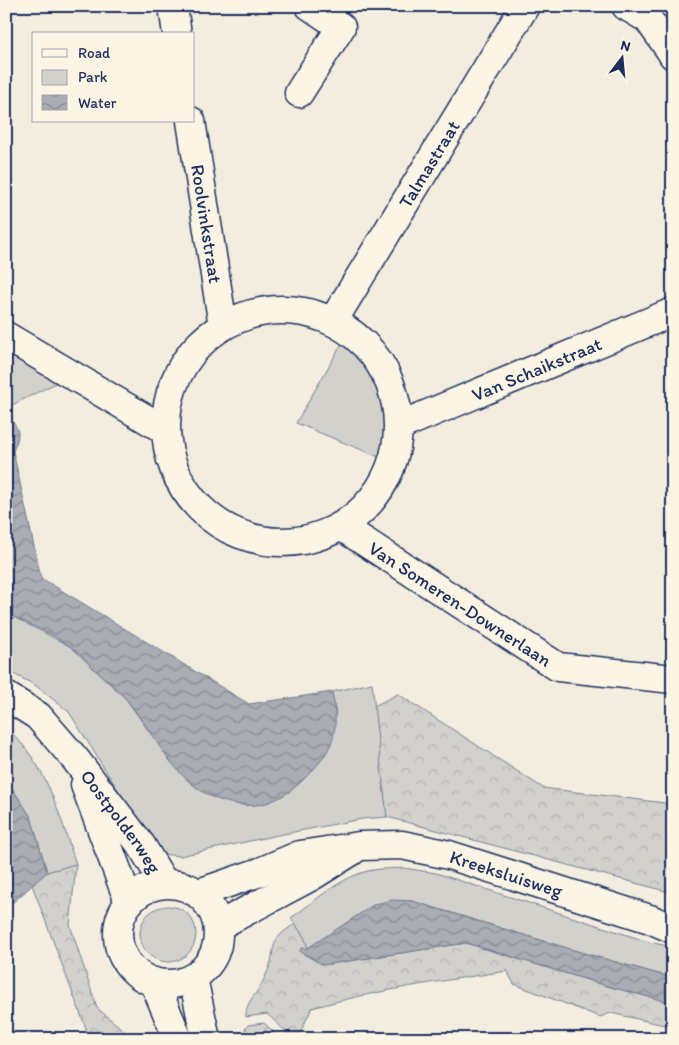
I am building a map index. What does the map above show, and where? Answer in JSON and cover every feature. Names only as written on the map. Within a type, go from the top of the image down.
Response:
[{"type":"street","points":[[173,6],[177,32]]},
{"type":"street","points":[[300,93],[340,27],[310,6]]},
{"type":"street","name":"Talmastraat","points":[[333,321],[524,6]]},
{"type":"street","points":[[626,6],[648,20],[673,56]]},
{"type":"street","name":"Roolvinkstraat","points":[[191,122],[223,326]]},
{"type":"street","points":[[282,310],[313,314],[333,321],[357,335],[372,352],[392,387],[399,426],[392,466],[378,492],[373,500],[342,526],[305,541],[264,542],[226,529],[194,504],[173,469],[164,430],[168,399],[179,370],[198,345],[223,326],[252,314],[282,310]]},
{"type":"street","name":"Van Schaikstraat","points":[[399,426],[673,312]]},
{"type":"street","points":[[6,336],[164,430]]},
{"type":"street","name":"Van Someren-Downerlaan","points":[[342,526],[558,667],[673,679]]},
{"type":"street","name":"Oostpolderweg","points":[[6,696],[38,716],[76,760],[141,845],[164,883]]},
{"type":"street","name":"Oostpolderweg","points":[[76,760],[129,902]]},
{"type":"street","name":"Kreeksluisweg","points":[[199,893],[260,872],[300,855],[359,846],[402,845],[449,855],[665,921]]},
{"type":"street","points":[[218,926],[312,876],[359,846]]},
{"type":"street","points":[[164,883],[182,885],[199,893],[212,908],[218,926],[218,942],[214,956],[205,968],[193,978],[181,983],[167,984],[154,982],[139,975],[127,964],[120,949],[119,924],[129,902],[151,886],[164,883]]},
{"type":"street","points":[[193,978],[206,1039]]},
{"type":"street","points":[[154,982],[178,1039]]},
{"type":"green space","points":[[358,337],[383,366],[394,398],[398,432],[391,462],[296,423],[341,345]]},
{"type":"green space","points":[[6,350],[62,380],[6,408]]},
{"type":"green space","points":[[6,613],[71,647],[126,699],[170,761],[192,784],[336,714],[332,692],[372,683],[387,817],[362,819],[180,856],[161,854],[137,830],[121,795],[69,712],[35,685],[6,670]]},
{"type":"green space","points":[[398,694],[543,788],[673,804],[673,893],[387,817],[374,706]]},
{"type":"green space","points":[[6,728],[32,757],[42,773],[57,808],[76,864],[47,872],[31,817],[6,779]]},
{"type":"green space","points":[[76,864],[70,925],[97,1008],[128,1034],[129,1039],[90,1039],[32,885],[47,872]]},
{"type":"green space","points":[[404,868],[436,873],[649,942],[673,947],[673,978],[412,901],[375,904],[308,948],[304,937],[291,918],[344,880],[374,870]]},
{"type":"green space","points":[[168,906],[179,908],[188,914],[194,923],[196,934],[194,945],[188,954],[179,960],[168,962],[157,960],[148,954],[142,945],[140,934],[142,923],[148,914],[157,908]]},
{"type":"green space","points":[[295,924],[304,937],[308,948],[323,965],[466,943],[614,988],[673,1003],[673,1027],[611,1013],[600,1017],[514,984],[507,971],[385,991],[312,1008],[297,1039],[294,1039],[267,1014],[246,1017],[246,1013],[248,1005],[265,978],[275,942]]},
{"type":"green space","points":[[264,1023],[281,1039],[239,1039],[248,1025]]},
{"type":"water","points":[[6,414],[18,431],[13,451],[41,578],[249,704],[332,692],[335,730],[332,741],[322,760],[290,791],[275,800],[259,805],[242,805],[221,800],[203,792],[187,780],[174,766],[126,699],[77,651],[56,637],[6,613]]},
{"type":"water","points":[[6,779],[31,817],[47,872],[11,904],[6,900]]},
{"type":"water","points":[[392,900],[412,901],[673,978],[673,1003],[614,988],[466,943],[323,965],[300,952],[301,948],[308,948],[375,904]]}]
